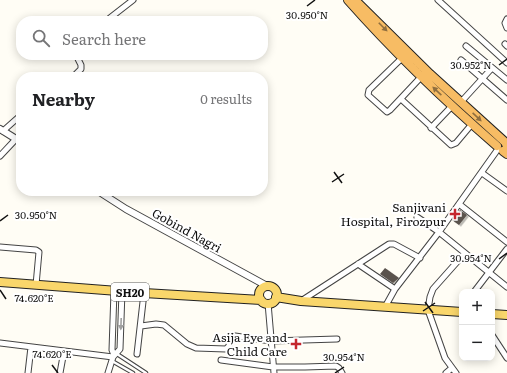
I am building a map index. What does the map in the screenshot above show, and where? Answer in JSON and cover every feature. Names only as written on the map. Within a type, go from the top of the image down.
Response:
[{"type":"highway","points":[[348,0],[402,58],[452,106],[472,124],[504,146]]},
{"type":"highway","points":[[355,0],[430,74],[461,102],[504,146]]},
{"type":"main road","name":"SH20","points":[[0,282],[264,302]]},
{"type":"main road","points":[[267,286],[275,289],[276,298],[273,302],[264,302],[260,297],[260,291],[267,286]]},
{"type":"main road","points":[[276,298],[428,310],[459,310]]},
{"type":"main road","points":[[495,314],[507,314]]},
{"type":"street","points":[[112,16],[133,0]]},
{"type":"street","points":[[440,1],[507,63]]},
{"type":"street","points":[[507,19],[505,23],[507,28]]},
{"type":"street","points":[[466,46],[507,80]]},
{"type":"street","points":[[402,58],[368,92],[368,94],[386,111],[390,110],[421,76]]},
{"type":"street","points":[[79,60],[82,65],[80,72]]},
{"type":"street","points":[[461,60],[507,100]]},
{"type":"street","points":[[461,102],[492,68]]},
{"type":"street","points":[[401,99],[448,144],[452,146],[472,124]]},
{"type":"street","points":[[431,128],[452,106]]},
{"type":"street","points":[[16,119],[2,130],[16,138]]},
{"type":"street","points":[[0,156],[16,143]]},
{"type":"street","points":[[385,307],[395,289],[504,146]]},
{"type":"street","points":[[482,173],[507,191]]},
{"type":"street","name":"Gobind Nagri","points":[[105,196],[126,210],[267,286]]},
{"type":"street","points":[[460,204],[507,242]]},
{"type":"street","points":[[417,217],[439,232],[507,287]]},
{"type":"street","points":[[301,301],[389,244],[392,243],[420,258]]},
{"type":"street","points":[[0,247],[36,250],[39,252],[36,285]]},
{"type":"street","points":[[476,289],[507,249]]},
{"type":"street","points":[[456,373],[445,358],[428,310],[430,297],[434,289],[465,253]]},
{"type":"street","points":[[358,264],[395,289]]},
{"type":"street","points":[[108,373],[114,357],[112,351],[118,291]]},
{"type":"street","points":[[137,354],[144,293]]},
{"type":"street","points":[[264,302],[271,341],[274,370]]},
{"type":"street","points":[[141,326],[156,324],[164,326],[187,344],[199,348],[226,349],[229,346],[229,338],[231,336],[271,341],[338,339]]},
{"type":"street","points":[[495,340],[507,358]]},
{"type":"street","points":[[0,343],[114,357]]},
{"type":"street","points":[[28,373],[31,348]]},
{"type":"street","points":[[60,373],[64,351]]},
{"type":"street","points":[[221,360],[274,370],[305,370],[336,366],[342,373]]},
{"type":"street","points":[[446,373],[452,368]]},
{"type":"lane","points":[[114,357],[133,373]]},
{"type":"lane","points":[[114,357],[146,373]]},
{"type":"building","points":[[460,210],[467,215],[459,225],[452,220]]},
{"type":"building","points":[[385,268],[399,278],[393,283],[380,274]]},
{"type":"place","name":"Sanjivani Hospital, Firozpur","points":[[455,214]]},
{"type":"place","name":"Asija Eye and Child Care","points":[[296,344]]}]
